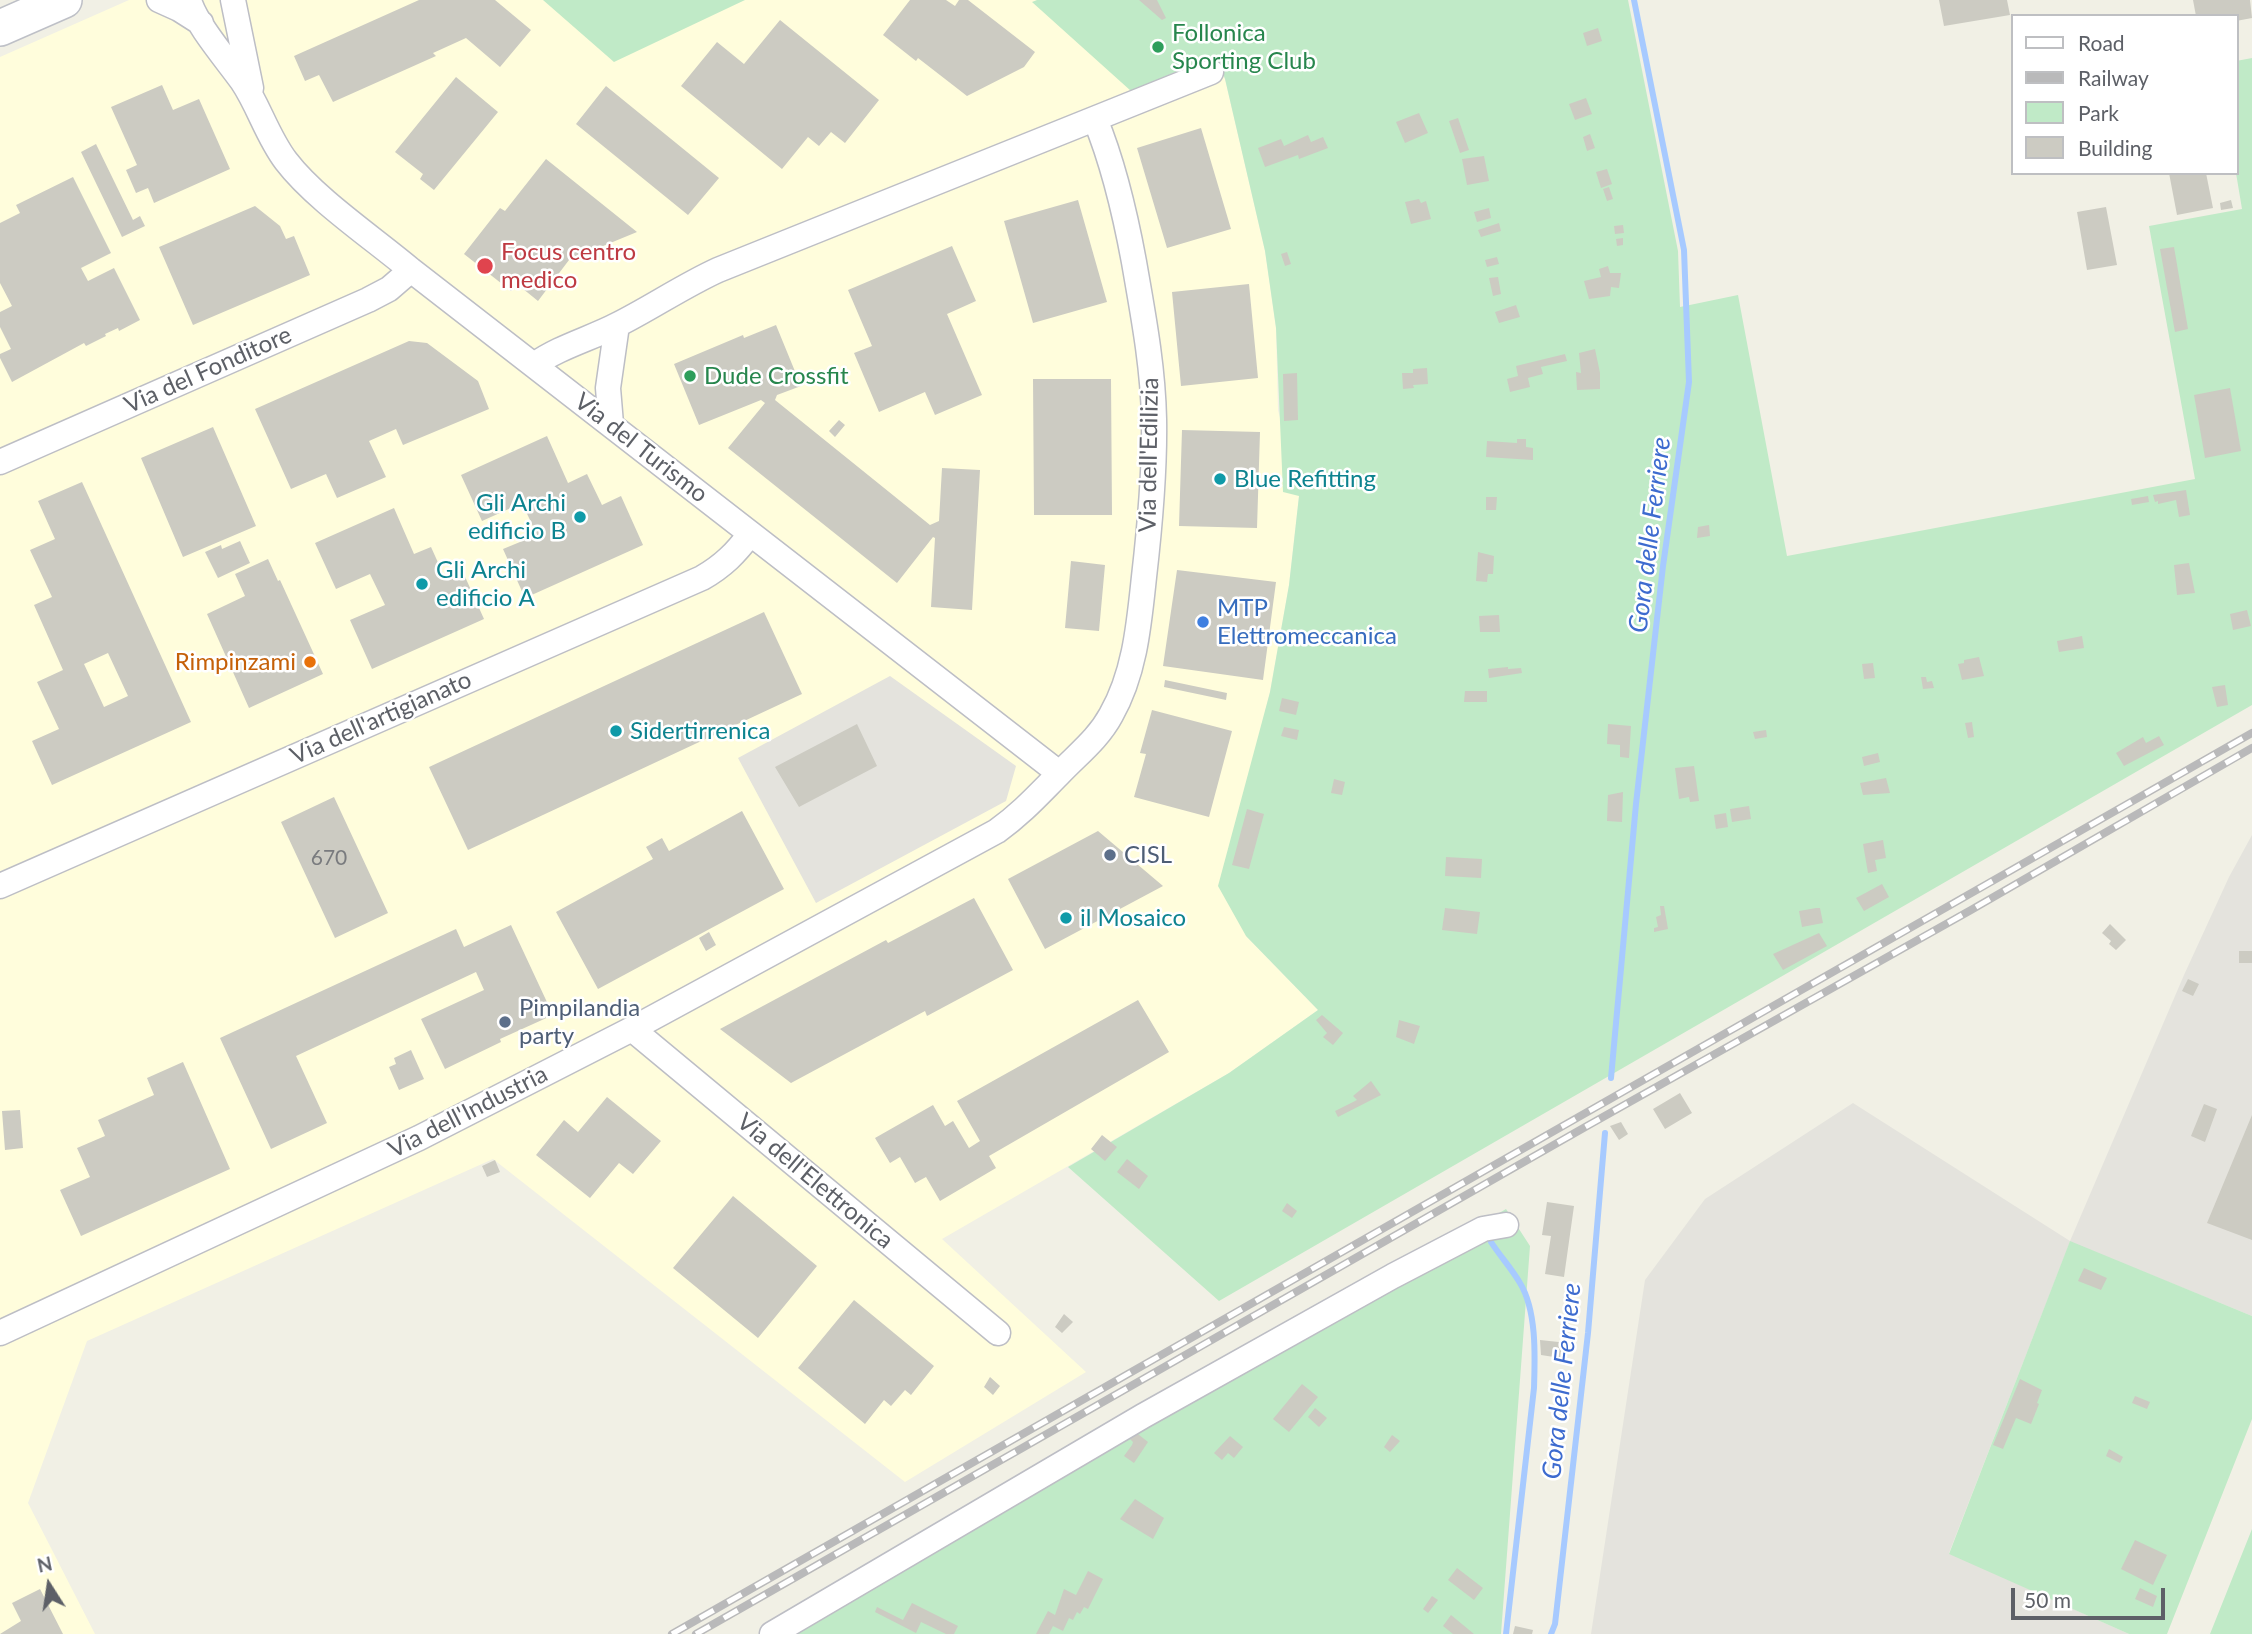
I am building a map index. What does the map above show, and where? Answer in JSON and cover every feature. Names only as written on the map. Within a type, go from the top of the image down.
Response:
[{"type":"main road","points":[[0,28],[63,0]]},
{"type":"street","points":[[63,0],[71,0]]},
{"type":"street","name":"Via del Turismo","points":[[159,0],[201,23]]},
{"type":"street","name":"Via del Turismo","points":[[190,0],[201,23],[252,96],[275,145],[298,175],[411,270],[1059,773]]},
{"type":"street","name":"Via del Turismo","points":[[235,2],[252,96]]},
{"type":"street","points":[[534,365],[556,352],[617,326],[718,270],[1211,72]]},
{"type":"street","name":"Via dell'Edilizia","points":[[1059,773],[1099,734],[1111,716],[1129,672],[1139,621],[1151,516],[1154,419],[1147,337],[1118,185],[1095,119]]},
{"type":"street","name":"Via del Fonditore","points":[[0,462],[368,300],[389,289],[411,270]]},
{"type":"street","points":[[611,424],[608,388],[617,326]]},
{"type":"street","name":"Via dell'artigianato","points":[[0,886],[702,578],[735,555],[750,534]]},
{"type":"street","name":"Via dell'Industria","points":[[0,1333],[407,1144],[632,1029],[997,831],[1039,797],[1059,773]]},
{"type":"street","name":"Via dell'Elettronica","points":[[632,1029],[998,1333]]},
{"type":"street","points":[[772,1634],[1143,1416],[1393,1276],[1483,1229],[1506,1224]]},
{"type":"shaded area","points":[[129,0],[1237,0],[1216,55],[1225,79],[1265,251],[1276,328],[1278,410],[1299,496],[1289,585],[1270,692],[1247,782],[1246,936],[1318,1010],[1229,1073],[942,1239],[1086,1372],[905,1482],[493,1159],[87,1341],[28,1503],[95,1634],[0,1634],[0,57]]},
{"type":"shaded area","points":[[890,676],[1016,766],[1006,801],[816,903],[738,758]]},
{"type":"shaded area","points":[[2252,835],[2252,1316],[2070,1242],[1949,1553],[2129,1634],[1591,1634],[1645,1280],[1705,1199],[1853,1103],[2070,1241],[2184,975],[2229,877]]},
{"type":"green space","points":[[543,0],[745,0],[614,62]]},
{"type":"green space","points":[[1628,0],[1678,251],[1680,307],[1738,295],[1787,556],[2195,479],[2149,226],[2242,209],[2236,175],[2238,61],[2252,58],[2252,705],[1219,1301],[1068,1167],[1229,1073],[1318,1010],[1246,936],[1218,886],[1270,692],[1289,585],[1299,496],[1283,492],[1276,328],[1265,251],[1225,79],[1216,55],[1131,91],[1032,2]]},
{"type":"green space","points":[[1506,1209],[1530,1246],[1501,1634],[780,1634]]},
{"type":"green space","points":[[2070,1241],[2252,1316],[2252,1419],[2167,1634],[2129,1634],[1949,1554]]},
{"type":"green space","points":[[2252,1529],[2252,1634],[2210,1634]]},
{"type":"building","points":[[419,0],[495,0],[531,30],[500,67],[466,38],[433,53],[436,56],[333,102],[319,75],[305,81],[294,56]]},
{"type":"building","points":[[910,0],[946,0],[955,6],[959,0],[968,0],[1035,52],[1024,67],[967,96],[883,35]]},
{"type":"building","points":[[1139,0],[1157,0],[1166,18],[1162,20]]},
{"type":"building","points":[[1939,0],[2007,0],[2010,15],[1944,26]]},
{"type":"building","points":[[2193,0],[2250,0],[2252,18],[2238,21],[2238,14],[2196,14]]},
{"type":"building","points":[[780,20],[879,100],[845,143],[831,132],[819,146],[808,137],[782,169],[681,86],[717,42],[744,64]]},
{"type":"building","points":[[1598,28],[1602,41],[1587,46],[1583,33]]},
{"type":"building","points":[[456,77],[498,112],[434,190],[420,179],[423,174],[395,152]]},
{"type":"building","points":[[162,85],[173,110],[199,99],[230,169],[154,203],[148,188],[136,193],[126,170],[137,165],[111,107]]},
{"type":"building","points":[[606,86],[719,178],[688,215],[576,124]]},
{"type":"building","points":[[1586,98],[1592,114],[1575,120],[1569,104]]},
{"type":"building","points":[[1419,113],[1428,133],[1405,143],[1396,122]]},
{"type":"building","points":[[1458,118],[1469,150],[1460,153],[1449,121]]},
{"type":"building","points":[[1201,128],[1231,229],[1167,248],[1137,148]]},
{"type":"building","points":[[1590,134],[1595,148],[1587,151],[1583,137]]},
{"type":"building","points":[[1308,135],[1311,142],[1323,137],[1328,148],[1299,159],[1298,155],[1265,167],[1258,148],[1281,139],[1284,146]]},
{"type":"building","points":[[96,144],[133,220],[140,216],[145,226],[122,237],[81,152]]},
{"type":"building","points":[[1484,156],[1489,181],[1467,185],[1462,159]]},
{"type":"building","points":[[546,159],[637,232],[569,260],[538,301],[517,284],[511,291],[464,254],[500,208],[505,211]]},
{"type":"building","points":[[1607,169],[1612,184],[1601,188],[1596,172]]},
{"type":"building","points":[[2169,175],[2206,175],[2213,208],[2177,215]]},
{"type":"building","points":[[73,177],[111,253],[81,268],[88,281],[114,268],[140,320],[119,331],[118,328],[105,334],[106,336],[86,346],[84,343],[12,382],[0,358],[0,354],[11,349],[0,327],[0,312],[12,306],[0,283],[0,223],[20,213],[16,205]]},
{"type":"building","points":[[1609,187],[1613,199],[1607,201],[1603,189]]},
{"type":"building","points":[[1419,199],[1421,203],[1426,201],[1431,219],[1411,224],[1405,202]]},
{"type":"building","points":[[1078,200],[1107,302],[1033,323],[1004,221]]},
{"type":"building","points":[[2231,200],[2233,208],[2221,210],[2220,203]]},
{"type":"building","points":[[255,206],[280,226],[286,239],[294,236],[310,275],[193,325],[159,247]]},
{"type":"building","points":[[2106,207],[2117,265],[2087,270],[2077,212]]},
{"type":"building","points":[[1489,208],[1491,218],[1477,222],[1474,212]]},
{"type":"building","points":[[1499,223],[1501,231],[1481,237],[1478,230]]},
{"type":"building","points":[[1623,225],[1624,233],[1615,234],[1614,226]]},
{"type":"building","points":[[1623,238],[1623,245],[1617,246],[1616,239]]},
{"type":"building","points":[[952,246],[976,301],[947,314],[982,395],[935,415],[925,392],[879,412],[854,353],[872,346],[848,290]]},
{"type":"building","points":[[2174,247],[2188,329],[2175,332],[2160,249]]},
{"type":"building","points":[[1287,252],[1291,264],[1285,266],[1281,254]]},
{"type":"building","points":[[1497,257],[1499,264],[1487,267],[1485,260]]},
{"type":"building","points":[[1608,266],[1610,273],[1621,273],[1619,288],[1611,287],[1610,296],[1589,299],[1584,281],[1601,277],[1599,269]]},
{"type":"building","points":[[1498,277],[1501,294],[1493,296],[1489,278]]},
{"type":"building","points":[[1249,284],[1258,378],[1181,386],[1172,292]]},
{"type":"building","points":[[1516,305],[1520,317],[1499,323],[1495,312]]},
{"type":"building","points":[[776,325],[801,386],[777,395],[775,400],[930,525],[939,521],[942,468],[980,470],[972,610],[931,607],[935,538],[933,537],[897,583],[728,448],[765,403],[761,400],[699,425],[674,364],[743,335],[744,338]]},
{"type":"building","points":[[409,341],[427,343],[478,381],[489,409],[403,445],[396,429],[369,441],[386,477],[337,498],[326,474],[291,489],[255,409]]},
{"type":"building","points":[[1595,349],[1600,389],[1577,390],[1576,372],[1581,373],[1579,353]]},
{"type":"building","points":[[1565,354],[1567,361],[1541,367],[1543,374],[1528,378],[1530,387],[1510,392],[1507,379],[1518,376],[1516,366]]},
{"type":"building","points":[[1427,368],[1428,384],[1403,389],[1402,373],[1413,373],[1413,369]]},
{"type":"building","points":[[1297,373],[1298,420],[1284,421],[1283,374]]},
{"type":"building","points":[[1033,379],[1111,379],[1112,515],[1034,515]]},
{"type":"building","points":[[2230,388],[2241,451],[2205,458],[2194,395]]},
{"type":"building","points":[[839,420],[845,425],[835,437],[829,431]]},
{"type":"building","points":[[213,427],[256,526],[183,557],[141,458]]},
{"type":"building","name":"Blue Refitting","points":[[1182,430],[1260,432],[1257,528],[1179,526]]},
{"type":"building","name":"Gli Archi edificio B","points":[[547,436],[568,483],[587,474],[602,505],[621,496],[643,545],[525,598],[503,549],[537,535],[522,503],[482,521],[461,475]]},
{"type":"building","points":[[1517,439],[1526,439],[1526,447],[1533,448],[1533,460],[1486,457],[1487,441],[1517,443]]},
{"type":"building","points":[[82,482],[191,722],[52,785],[32,741],[59,729],[37,682],[63,670],[34,605],[52,597],[30,550],[55,539],[38,501]],"holes":[[[108,653],[128,696],[104,707],[84,664]]]},
{"type":"building","points":[[2186,490],[2190,515],[2179,517],[2176,500],[2158,504],[2153,495]]},
{"type":"building","points":[[2148,496],[2149,502],[2132,505],[2131,499]]},
{"type":"building","points":[[1486,497],[1497,497],[1496,510],[1486,510]]},
{"type":"building","name":"Gli Archi edificio A","points":[[394,508],[414,554],[431,547],[445,578],[462,570],[484,619],[372,669],[350,620],[385,605],[370,574],[336,589],[315,543]]},
{"type":"building","points":[[1709,525],[1710,536],[1697,538],[1698,527]]},
{"type":"building","points":[[240,541],[250,563],[218,578],[205,552],[221,545],[222,549]]},
{"type":"building","points":[[1478,552],[1494,556],[1493,574],[1488,574],[1487,582],[1476,581]]},
{"type":"building","points":[[268,559],[323,674],[249,708],[207,614],[245,596],[235,574]]},
{"type":"building","points":[[1071,561],[1105,565],[1099,631],[1065,628]]},
{"type":"building","points":[[2189,563],[2195,593],[2177,595],[2174,565]]},
{"type":"building","name":"MTP Elettromeccanica","points":[[1177,570],[1276,582],[1263,680],[1163,666]]},
{"type":"building","points":[[2247,610],[2251,626],[2233,630],[2230,614]]},
{"type":"building","name":"Sidertirrenica","points":[[764,612],[802,694],[468,850],[429,767]]},
{"type":"building","points":[[1499,615],[1500,632],[1480,632],[1479,616]]},
{"type":"building","points":[[2082,636],[2084,648],[2059,652],[2057,641]]},
{"type":"building","points":[[1979,657],[1984,676],[1962,680],[1958,664]]},
{"type":"building","points":[[1873,663],[1875,678],[1864,679],[1862,664]]},
{"type":"building","points":[[1521,668],[1522,673],[1489,678],[1488,669]]},
{"type":"building","points":[[1921,677],[1926,677],[1927,682],[1932,681],[1934,688],[1923,689]]},
{"type":"building","points":[[1165,680],[1227,693],[1226,700],[1164,687]]},
{"type":"building","points":[[2225,685],[2228,705],[2217,707],[2212,687]]},
{"type":"building","points":[[1465,691],[1487,691],[1487,702],[1464,702]]},
{"type":"building","points":[[1282,698],[1299,702],[1296,715],[1279,711]]},
{"type":"building","points":[[1152,710],[1232,731],[1209,817],[1134,797],[1146,754],[1140,753]]},
{"type":"building","points":[[1972,722],[1974,737],[1968,738],[1965,723]]},
{"type":"building","points":[[857,724],[877,766],[799,807],[775,767]]},
{"type":"building","points":[[1608,724],[1631,726],[1629,758],[1620,757],[1620,745],[1607,744]]},
{"type":"building","points":[[1284,727],[1299,730],[1297,740],[1281,736]]},
{"type":"building","points":[[1766,730],[1767,737],[1755,739],[1753,732]]},
{"type":"building","points":[[2159,736],[2164,745],[2124,766],[2116,753],[2143,737],[2146,743]]},
{"type":"building","points":[[1878,753],[1880,762],[1864,766],[1862,757]]},
{"type":"building","points":[[1694,766],[1699,801],[1690,802],[1689,797],[1679,799],[1675,768]]},
{"type":"building","points":[[1886,778],[1890,793],[1863,795],[1860,783]]},
{"type":"building","points":[[1334,779],[1345,782],[1342,795],[1331,793]]},
{"type":"building","points":[[1623,792],[1622,822],[1607,821],[1608,795]]},
{"type":"building","points":[[334,797],[388,913],[335,938],[281,822]]},
{"type":"building","points":[[1749,806],[1751,819],[1732,822],[1730,809]]},
{"type":"building","points":[[1247,809],[1264,814],[1249,869],[1232,865]]},
{"type":"building","points":[[742,811],[784,889],[598,989],[556,912],[653,859],[646,847],[662,838],[669,851]]},
{"type":"building","points":[[1726,813],[1728,827],[1716,829],[1714,815]]},
{"type":"building","name":"il Mosaico","points":[[1098,831],[1163,886],[1045,949],[1008,879]]},
{"type":"building","points":[[1883,840],[1886,858],[1875,860],[1877,871],[1868,873],[1863,844]]},
{"type":"building","points":[[1446,857],[1482,859],[1481,878],[1445,876]]},
{"type":"building","points":[[1882,884],[1889,897],[1864,911],[1856,898]]},
{"type":"building","points":[[974,898],[1013,970],[927,1016],[925,1011],[791,1083],[720,1029],[886,940],[888,943]]},
{"type":"building","points":[[1660,906],[1664,906],[1668,929],[1654,932],[1654,928],[1658,927],[1656,917],[1661,915]]},
{"type":"building","points":[[1445,908],[1480,912],[1477,934],[1442,930]]},
{"type":"building","points":[[1820,908],[1823,923],[1802,927],[1799,911]]},
{"type":"building","points":[[2110,924],[2126,940],[2116,950],[2102,933]]},
{"type":"building","points":[[511,925],[553,1015],[500,1039],[501,1042],[445,1069],[421,1019],[484,990],[476,972],[296,1056],[327,1123],[271,1149],[220,1038],[456,929],[464,947]]},
{"type":"building","points":[[709,932],[716,945],[706,951],[699,938]]},
{"type":"building","points":[[1819,933],[1827,946],[1783,970],[1773,954]]},
{"type":"building","points":[[2239,951],[2252,951],[2252,963],[2239,963]]},
{"type":"building","points":[[2188,979],[2199,984],[2193,996],[2182,991]]},
{"type":"building","points":[[1138,1000],[1169,1052],[989,1156],[996,1168],[940,1201],[926,1177],[915,1183],[900,1157],[890,1163],[875,1138],[933,1105],[945,1126],[953,1121],[969,1148],[980,1141],[957,1101]]},
{"type":"building","points":[[1322,1015],[1343,1033],[1333,1045],[1323,1037],[1327,1033],[1316,1020]]},
{"type":"building","points":[[1399,1020],[1420,1026],[1414,1044],[1396,1037]]},
{"type":"building","points":[[411,1050],[424,1079],[399,1090],[389,1067],[396,1064],[394,1058]]},
{"type":"building","points":[[183,1062],[230,1169],[81,1236],[60,1190],[90,1177],[77,1148],[105,1136],[98,1120],[154,1095],[147,1078]]},
{"type":"building","points":[[1371,1081],[1381,1095],[1338,1117],[1335,1111],[1357,1100],[1353,1096]]},
{"type":"building","points":[[1680,1093],[1692,1113],[1665,1129],[1653,1109]]},
{"type":"building","points":[[607,1097],[661,1141],[633,1174],[619,1163],[590,1198],[536,1155],[564,1120],[578,1132]]},
{"type":"building","points":[[2204,1104],[2217,1109],[2205,1142],[2191,1136]]},
{"type":"building","points":[[20,1110],[23,1148],[5,1150],[2,1111]]},
{"type":"building","points":[[2252,1115],[2252,1240],[2207,1223]]},
{"type":"building","points":[[1621,1122],[1628,1134],[1619,1140],[1610,1126]]},
{"type":"building","points":[[1102,1135],[1117,1147],[1105,1161],[1091,1149]]},
{"type":"building","points":[[1127,1159],[1148,1176],[1139,1189],[1117,1172]]},
{"type":"building","points":[[495,1160],[500,1172],[487,1177],[482,1166]]},
{"type":"building","points":[[733,1196],[817,1266],[758,1338],[673,1268]]},
{"type":"building","points":[[1547,1202],[1574,1206],[1564,1277],[1545,1274],[1551,1236],[1542,1235]]},
{"type":"building","points":[[1287,1203],[1297,1211],[1292,1218],[1282,1211]]},
{"type":"building","points":[[2084,1268],[2107,1278],[2101,1290],[2078,1281]]},
{"type":"building","points":[[854,1300],[934,1366],[911,1395],[905,1390],[891,1406],[884,1400],[865,1424],[798,1368]]},
{"type":"building","points":[[1064,1314],[1073,1322],[1062,1333],[1055,1327]]},
{"type":"building","points":[[1540,1340],[1568,1343],[1567,1359],[1541,1355]]},
{"type":"building","points":[[990,1377],[1000,1386],[993,1395],[984,1387]]},
{"type":"building","points":[[2020,1379],[2042,1390],[2037,1403],[2039,1404],[2031,1424],[2016,1418],[2003,1449],[1993,1445]]},
{"type":"building","points":[[1302,1384],[1318,1397],[1289,1432],[1273,1419]]},
{"type":"building","points":[[2135,1396],[2150,1402],[2147,1409],[2132,1403]]},
{"type":"building","points":[[1315,1408],[1327,1418],[1319,1427],[1308,1417]]},
{"type":"building","points":[[1134,1431],[1148,1442],[1134,1463],[1124,1456],[1133,1442],[1128,1437]]},
{"type":"building","points":[[1392,1435],[1400,1441],[1390,1452],[1384,1447]]},
{"type":"building","points":[[1230,1436],[1243,1447],[1234,1458],[1228,1453],[1222,1460],[1214,1453]]},
{"type":"building","points":[[2109,1449],[2123,1457],[2120,1463],[2106,1456]]},
{"type":"building","points":[[1135,1499],[1164,1518],[1153,1539],[1120,1519]]},
{"type":"building","points":[[2135,1540],[2167,1555],[2153,1585],[2121,1569]]},
{"type":"building","points":[[1457,1568],[1483,1588],[1474,1600],[1448,1580]]},
{"type":"building","points":[[1088,1571],[1103,1579],[1088,1609],[1084,1607],[1080,1614],[1077,1612],[1073,1620],[1069,1618],[1063,1631],[1053,1626],[1049,1634],[1036,1634],[1048,1611],[1055,1615],[1064,1589],[1076,1595]]},
{"type":"building","points":[[2140,1588],[2157,1596],[2153,1607],[2135,1599]]},
{"type":"building","points":[[40,1589],[63,1634],[0,1634],[21,1621],[12,1603]]},
{"type":"building","points":[[1432,1596],[1438,1600],[1428,1613],[1423,1609]]},
{"type":"building","points":[[912,1603],[958,1626],[954,1634],[946,1634],[921,1622],[916,1633],[875,1612],[877,1607],[903,1620]]},
{"type":"building","points":[[1451,1615],[1474,1634],[1453,1634],[1443,1626]]},
{"type":"building","points":[[1515,1626],[1533,1630],[1532,1634],[1513,1634]]},
{"type":"waterway","name":"Gora delle Ferriere","points":[[1611,1078],[1636,804],[1663,566],[1689,382],[1684,250],[1634,0]]},
{"type":"waterway","name":"Gora delle Ferriere","points":[[1551,1634],[1555,1624],[1588,1333],[1605,1133]]},
{"type":"waterway","points":[[1491,1242],[1526,1294],[1532,1320],[1534,1349],[1534,1388],[1506,1634]]},
{"type":"railway","points":[[672,1634],[2252,733]]},
{"type":"railway","points":[[696,1634],[2252,748]]},
{"type":"place","name":"Follonica Sporting Club","points":[[1158,47]]},
{"type":"place","name":"Focus centro medico","points":[[485,266]]},
{"type":"place","name":"Dude Crossfit","points":[[690,376]]},
{"type":"place","name":"Blue Refitting","points":[[1220,479]]},
{"type":"place","name":"Gli Archi edificio B","points":[[580,517]]},
{"type":"place","name":"Gli Archi edificio A","points":[[422,584]]},
{"type":"place","name":"MTP Elettromeccanica","points":[[1203,622]]},
{"type":"place","name":"Rimpinzami","points":[[310,662]]},
{"type":"place","name":"Sidertirrenica","points":[[616,731]]},
{"type":"place","name":"CISL","points":[[1110,855]]},
{"type":"place","name":"il Mosaico","points":[[1066,918]]},
{"type":"place","name":"Pimpilandia party","points":[[505,1022]]}]
